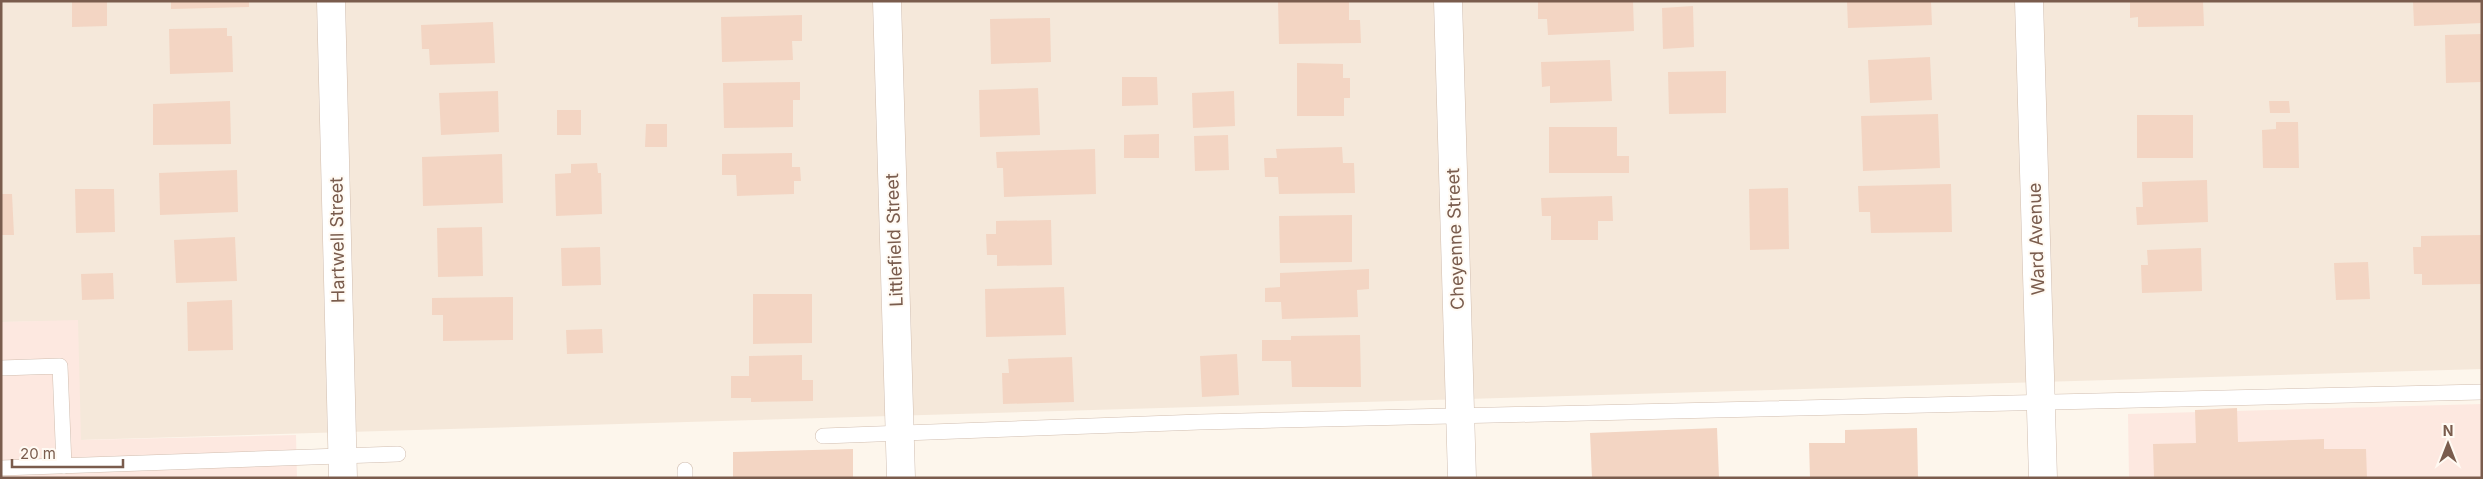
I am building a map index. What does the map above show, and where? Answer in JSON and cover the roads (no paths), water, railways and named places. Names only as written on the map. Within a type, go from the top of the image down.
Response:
[{"type":"street","name":"Hartwell Street","points":[[331,1],[342,467]]},
{"type":"street","name":"Littlefield Street","points":[[887,1],[901,478]]},
{"type":"street","name":"Cheyenne Street","points":[[1448,1],[1462,478]]},
{"type":"street","name":"Ward Avenue","points":[[2029,1],[2044,478]]},
{"type":"lane","points":[[1,368],[60,366],[64,466]]},
{"type":"lane","points":[[823,436],[1200,422],[2482,392]]},
{"type":"lane","points":[[1,468],[64,466],[342,467],[398,454]]}]
